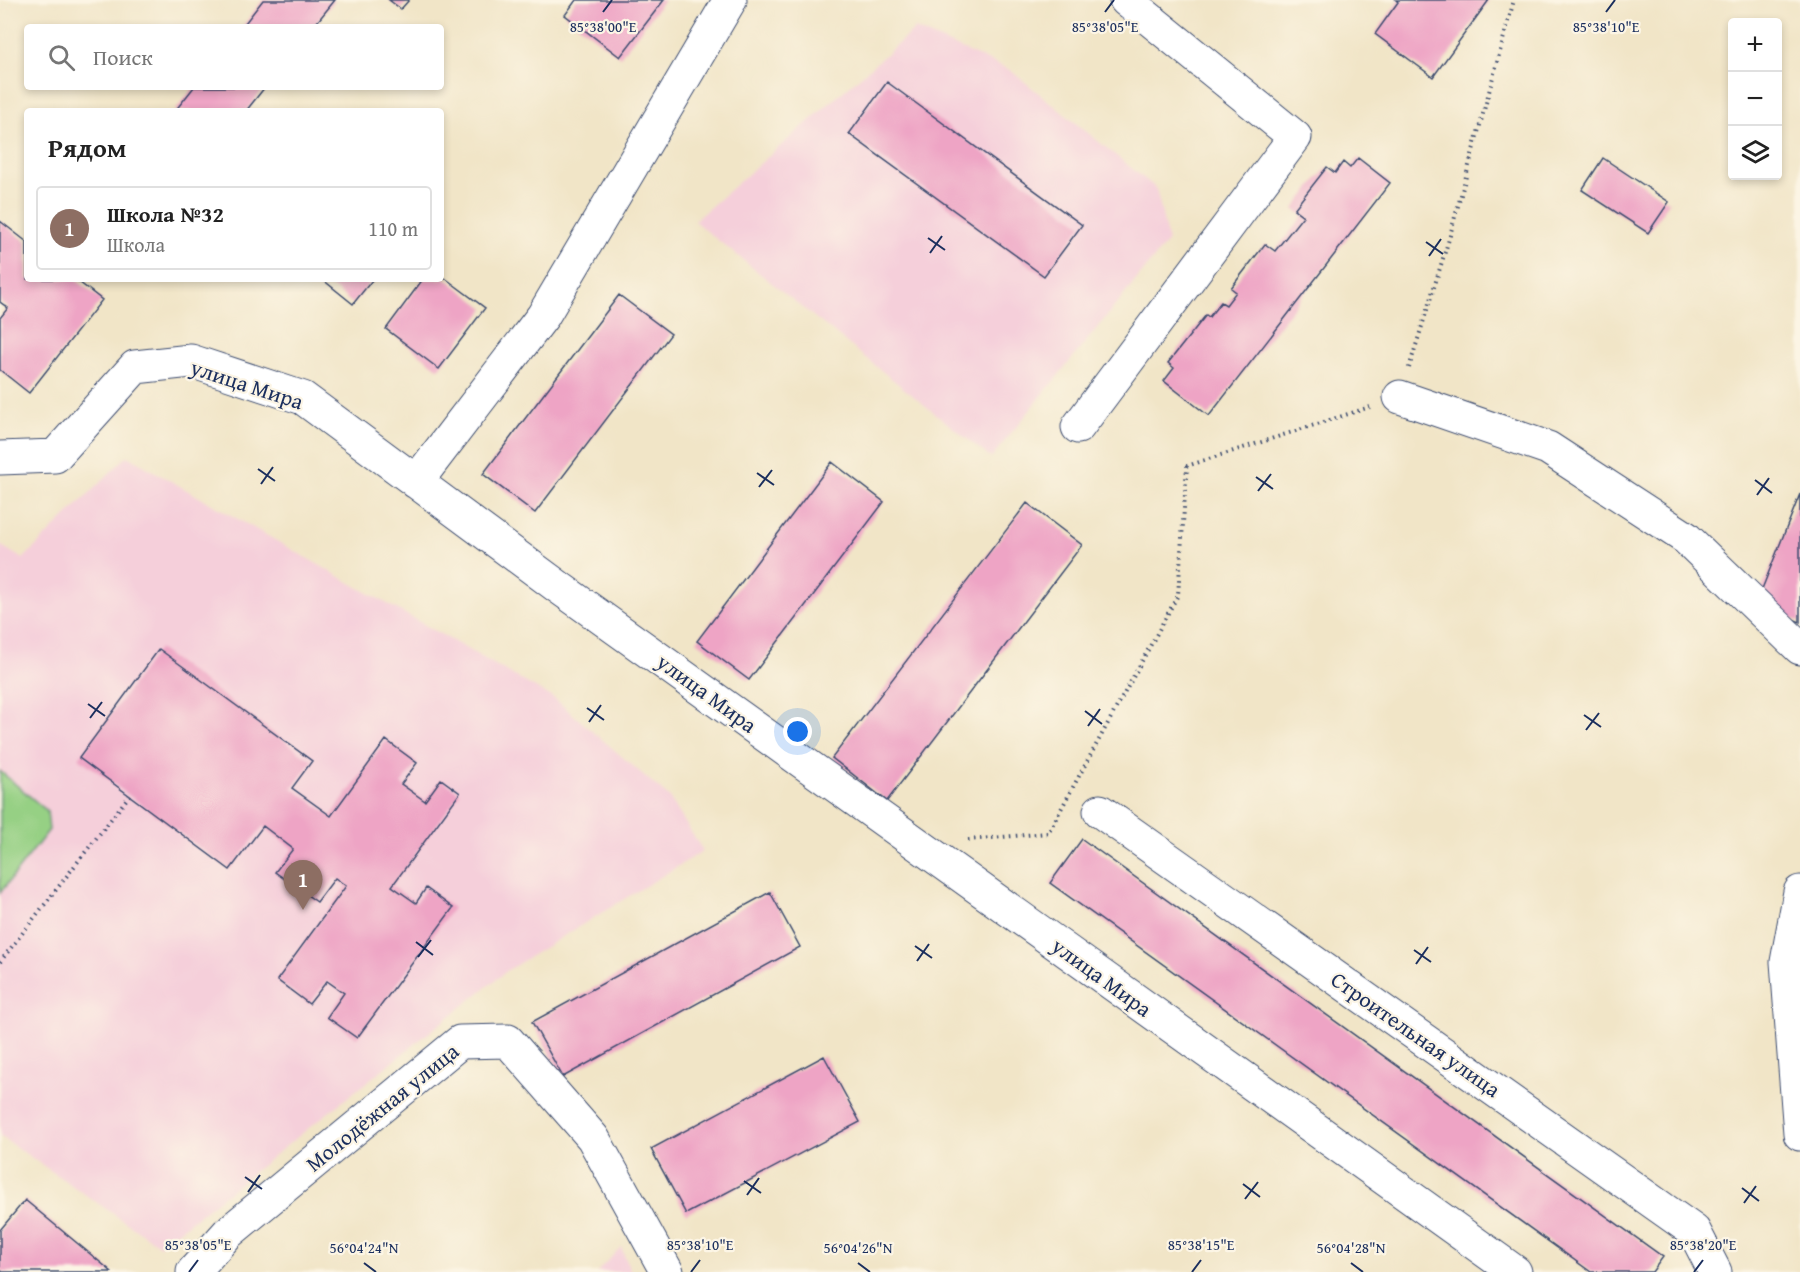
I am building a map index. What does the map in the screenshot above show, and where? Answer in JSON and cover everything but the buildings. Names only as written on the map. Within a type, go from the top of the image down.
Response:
[{"type":"street","points":[[416,482],[543,316],[730,0]]},
{"type":"street","points":[[1078,427],[1295,137],[1126,0]]},
{"type":"street","name":"улица Мира","points":[[0,458],[55,456],[135,367],[191,361],[303,398],[416,482],[1515,1272]]},
{"type":"street","points":[[1400,397],[1548,448],[1686,538],[1800,648]]},
{"type":"street","name":"Строительная улица","points":[[1100,811],[1694,1231],[1715,1272]]},
{"type":"street","points":[[1800,892],[1787,962],[1800,1134]]},
{"type":"street","name":"Молодёжная улица","points":[[193,1272],[228,1233],[460,1042],[508,1041],[593,1138],[667,1272]]},
{"type":"path","points":[[964,840],[1048,833],[1178,595],[1187,466],[1400,397],[1449,239],[1514,0]]},
{"type":"path","points":[[0,962],[129,796]]},
{"type":"shaded area","points":[[915,29],[1010,70],[1156,188],[1168,241],[991,458],[694,221]]},
{"type":"shaded area","points":[[127,456],[555,699],[669,797],[703,851],[508,970],[160,1246],[0,1136],[0,545],[23,559]]},
{"type":"shaded area","points":[[621,1247],[631,1272],[597,1272]]},
{"type":"green space","points":[[0,771],[47,811],[49,830],[0,893]]},
{"type":"place","name":"Школа №32","points":[[303,910]]}]
